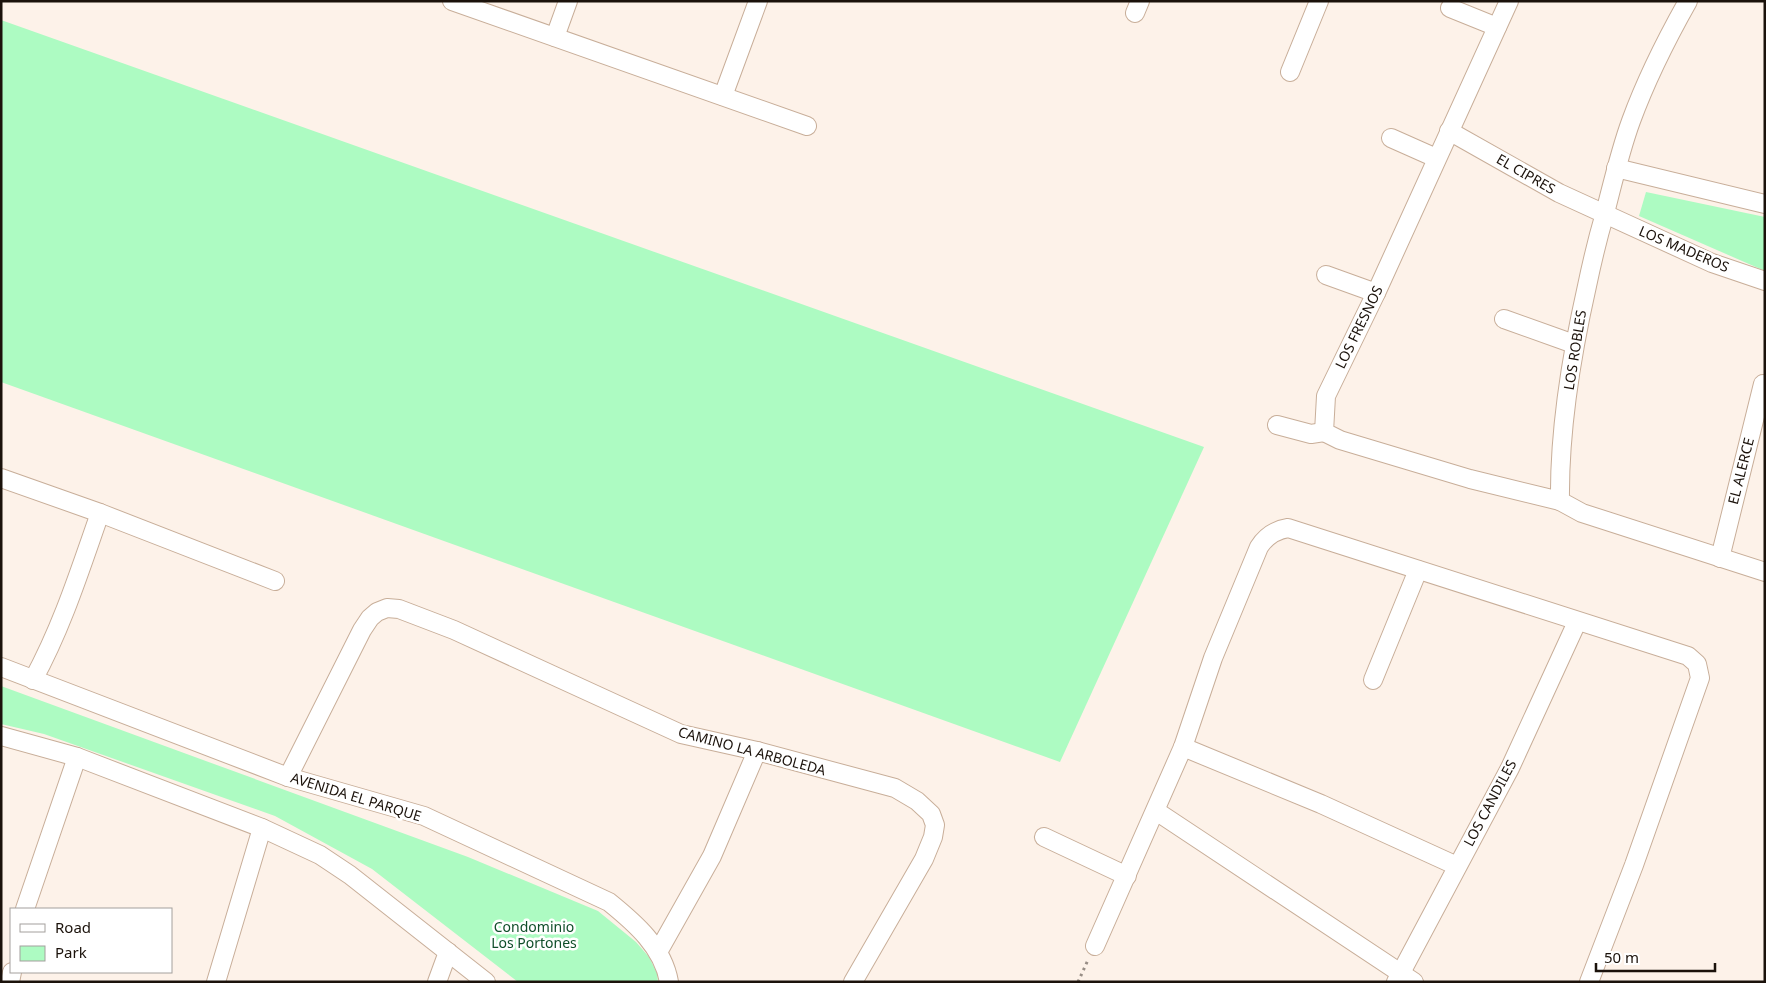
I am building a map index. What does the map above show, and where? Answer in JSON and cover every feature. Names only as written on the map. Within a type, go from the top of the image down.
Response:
[{"type":"street","points":[[452,1],[807,126]]},
{"type":"street","points":[[555,37],[568,1]]},
{"type":"street","points":[[723,96],[758,1]]},
{"type":"street","points":[[1290,72],[1319,1]]},
{"type":"street","name":"LOS FRESNOS","points":[[1324,432],[1326,396],[1376,294],[1436,158],[1509,1]]},
{"type":"street","name":"LOS ROBLES","points":[[1560,501],[1560,468],[1574,344],[1598,236],[1631,120],[1663,45],[1688,1]]},
{"type":"street","points":[[1450,8],[1497,26]]},
{"type":"street","name":"EL CIPRES","points":[[1450,131],[1559,193],[1605,214]]},
{"type":"street","points":[[1391,138],[1436,158]]},
{"type":"street","points":[[1616,168],[1765,204]]},
{"type":"street","name":"LOS MADEROS","points":[[1605,214],[1712,263],[1765,281]]},
{"type":"street","points":[[1326,275],[1376,294]]},
{"type":"street","points":[[1504,319],[1574,344]]},
{"type":"street","name":"EL ALERCE","points":[[1720,558],[1763,384]]},
{"type":"street","points":[[1277,425],[1311,434],[1324,432],[1340,440],[1470,479],[1560,501],[1582,514],[1765,572]]},
{"type":"street","points":[[1,478],[100,513],[275,581]]},
{"type":"street","points":[[33,680],[63,617],[100,513]]},
{"type":"street","points":[[1095,946],[1156,812],[1183,747],[1213,658],[1259,547],[1268,536],[1281,529],[1296,529],[1578,622],[1688,656],[1697,664],[1700,678],[1663,787],[1589,982]]},
{"type":"street","points":[[1373,680],[1418,570]]},
{"type":"street","name":"CAMINO LA ARBOLEDA","points":[[288,776],[362,630],[370,618],[387,608],[399,609],[454,630],[681,734],[757,751],[895,788],[917,801],[931,814],[935,825],[933,838],[924,859],[853,982]]},
{"type":"street","name":"LOS CANDILES","points":[[1404,979],[1457,866],[1510,768],[1578,622]]},
{"type":"street","name":"AVENIDA EL PARQUE","points":[[1,667],[288,776],[424,816],[609,902],[634,922],[658,952],[667,969],[668,982]]},
{"type":"street","points":[[1,736],[77,757],[262,828],[320,855],[350,875],[486,982]]},
{"type":"street","points":[[1183,747],[1321,804],[1457,866]]},
{"type":"street","points":[[658,952],[712,856],[757,751]]},
{"type":"street","points":[[26,908],[77,757]]},
{"type":"street","points":[[1156,812],[1404,979]]},
{"type":"street","points":[[216,982],[262,828]]},
{"type":"street","points":[[1044,837],[1127,876]]},
{"type":"street","points":[[436,982],[448,952]]},
{"type":"path","points":[[1078,982],[1095,946]]},
{"type":"green space","points":[[1,20],[1204,447],[1060,762],[1,382]]},
{"type":"green space","points":[[1646,192],[1765,217],[1765,271],[1639,216]]},
{"type":"green space","name":"Condominio Los Portones","points":[[1,686],[468,857],[598,911],[636,942],[649,957],[657,973],[658,982],[518,982],[372,869],[275,816],[44,734],[1,724]]}]
